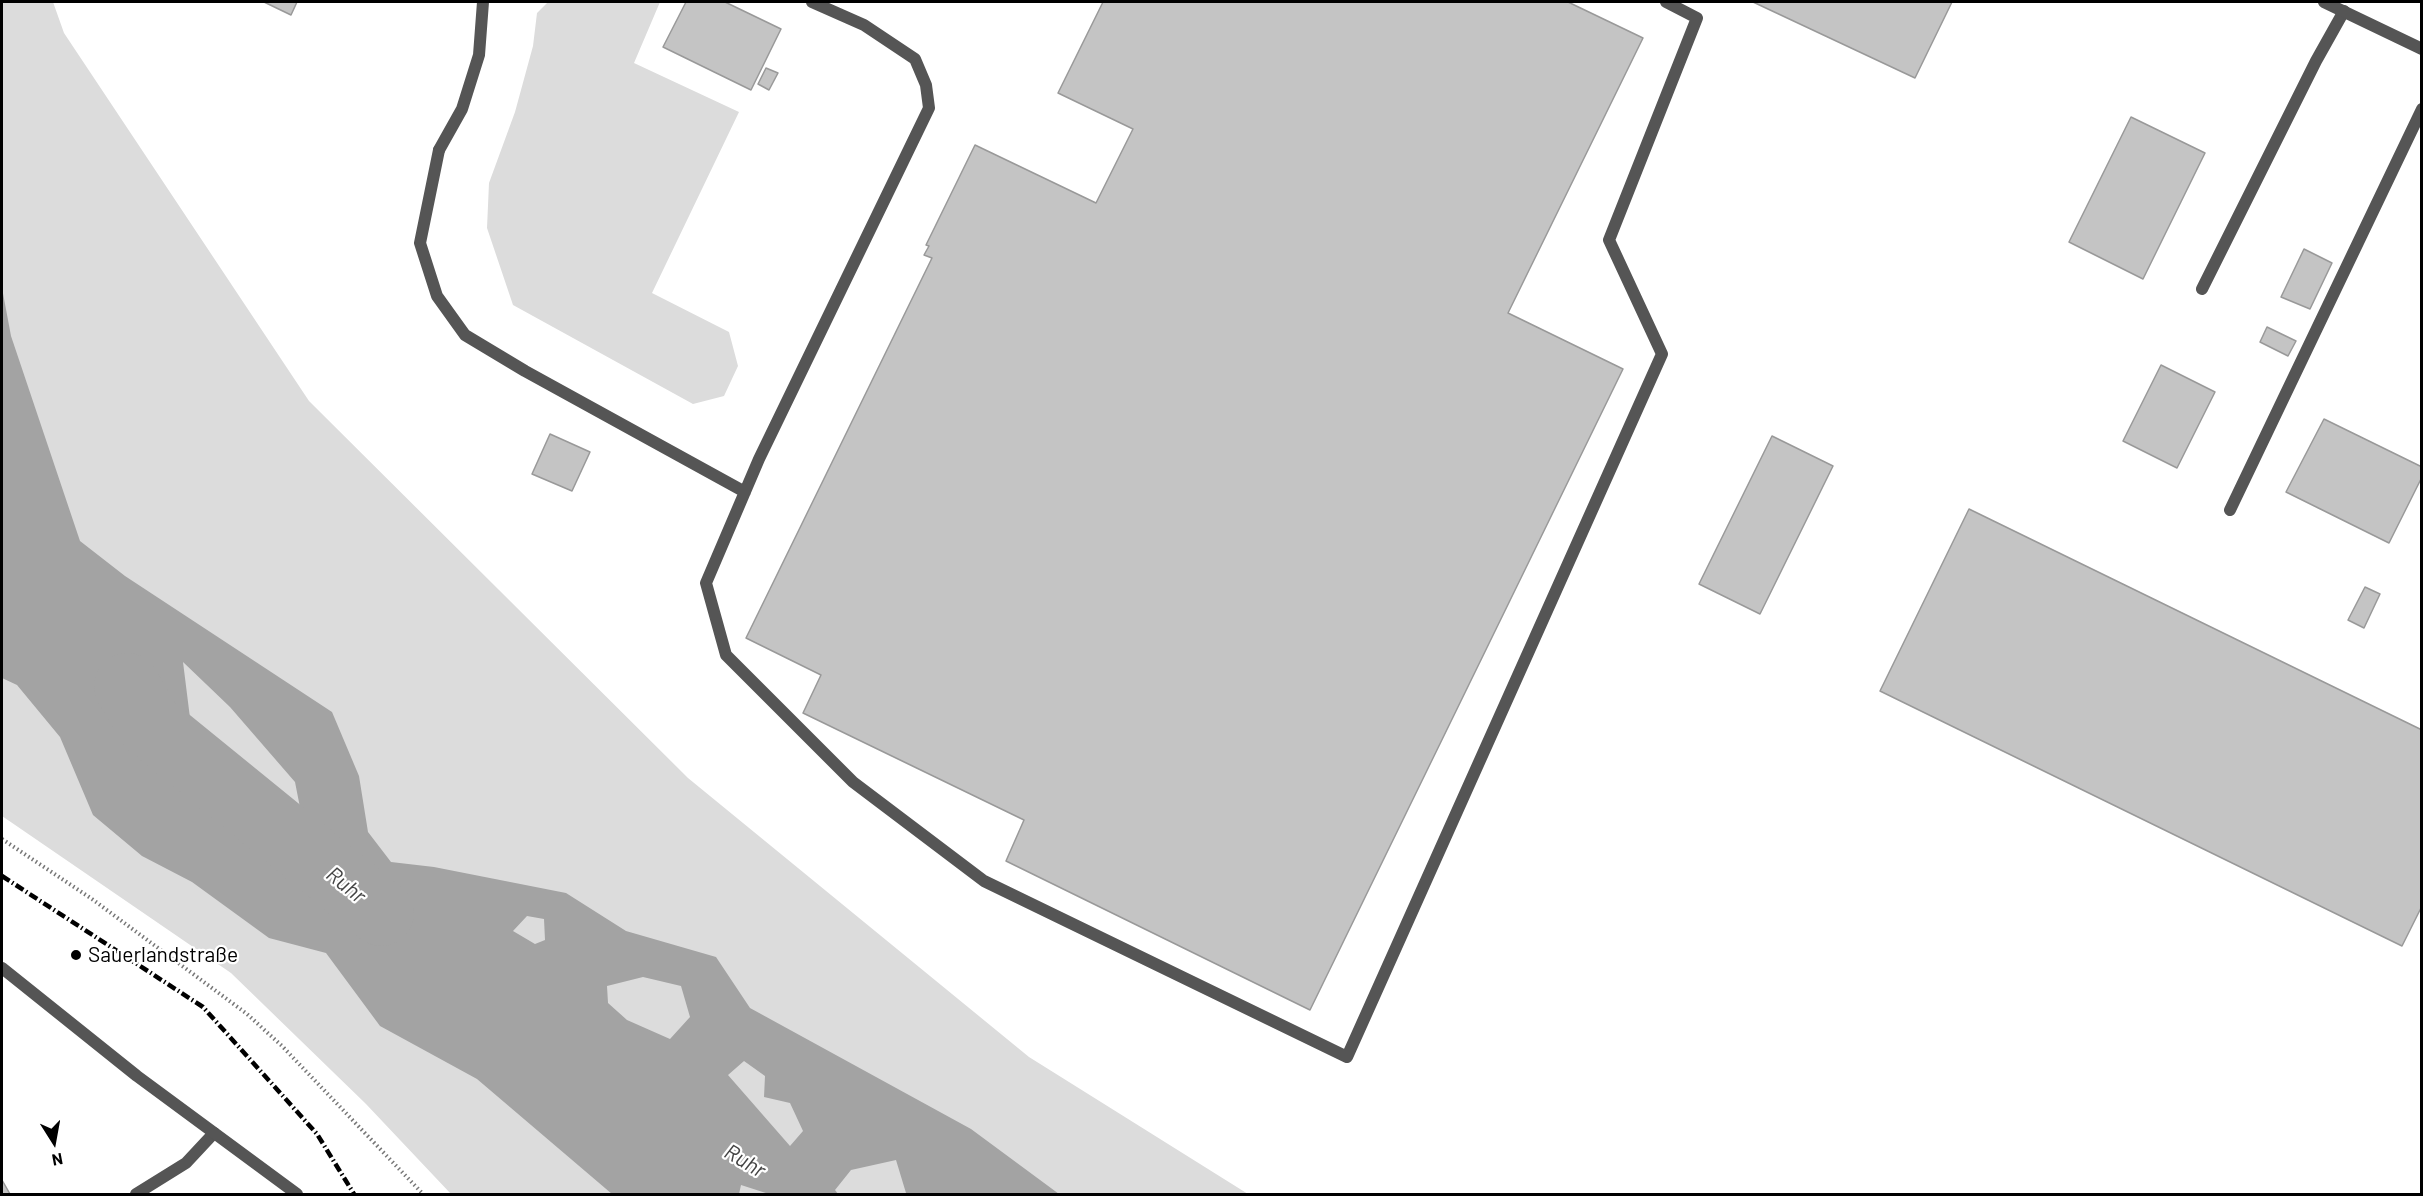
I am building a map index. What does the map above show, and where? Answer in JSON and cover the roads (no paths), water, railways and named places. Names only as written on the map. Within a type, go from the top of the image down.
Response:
[{"type":"street","points":[[483,2],[479,55],[462,109],[439,150],[420,243],[437,296],[465,335],[525,371],[745,492]]},
{"type":"street","points":[[812,2],[864,25],[915,59],[926,85],[929,108],[745,492],[706,583],[726,655],[853,782],[984,881],[1347,1057],[1662,354],[1609,240],[1697,18],[1666,2]]},
{"type":"street","points":[[2324,2],[2421,49]]},
{"type":"street","points":[[2202,289],[2316,61],[2344,11]]},
{"type":"street","points":[[2230,510],[2421,109]]},
{"type":"street","points":[[2,968],[137,1076],[297,1194]]},
{"type":"street","points":[[136,1194],[186,1163],[214,1133]]},
{"type":"water","points":[[2,288],[11,336],[80,541],[125,576],[332,712],[359,776],[368,832],[391,862],[434,867],[566,893],[626,931],[716,957],[750,1008],[971,1129],[1059,1194],[909,1194],[906,1193],[896,1160],[851,1170],[835,1190],[838,1194],[769,1194],[741,1185],[739,1194],[612,1194],[477,1079],[380,1026],[326,953],[269,938],[192,882],[142,856],[93,815],[60,737],[17,685],[2,678]],"holes":[[[183,662],[230,707],[295,782],[316,889],[228,828],[185,767],[190,718]],[[527,916],[544,919],[545,940],[535,944],[513,931]],[[643,977],[681,986],[690,1017],[670,1039],[627,1020],[608,1003],[607,986]],[[744,1061],[765,1076],[764,1097],[790,1103],[803,1131],[790,1146],[728,1075]]]},
{"type":"waterway","name":"Ruhr","points":[[127,686],[150,725],[381,913]]},
{"type":"railway","points":[[2,876],[203,1007],[317,1134],[354,1194]]},
{"type":"place","name":"Sauerlandstraße","points":[[76,955]]}]
